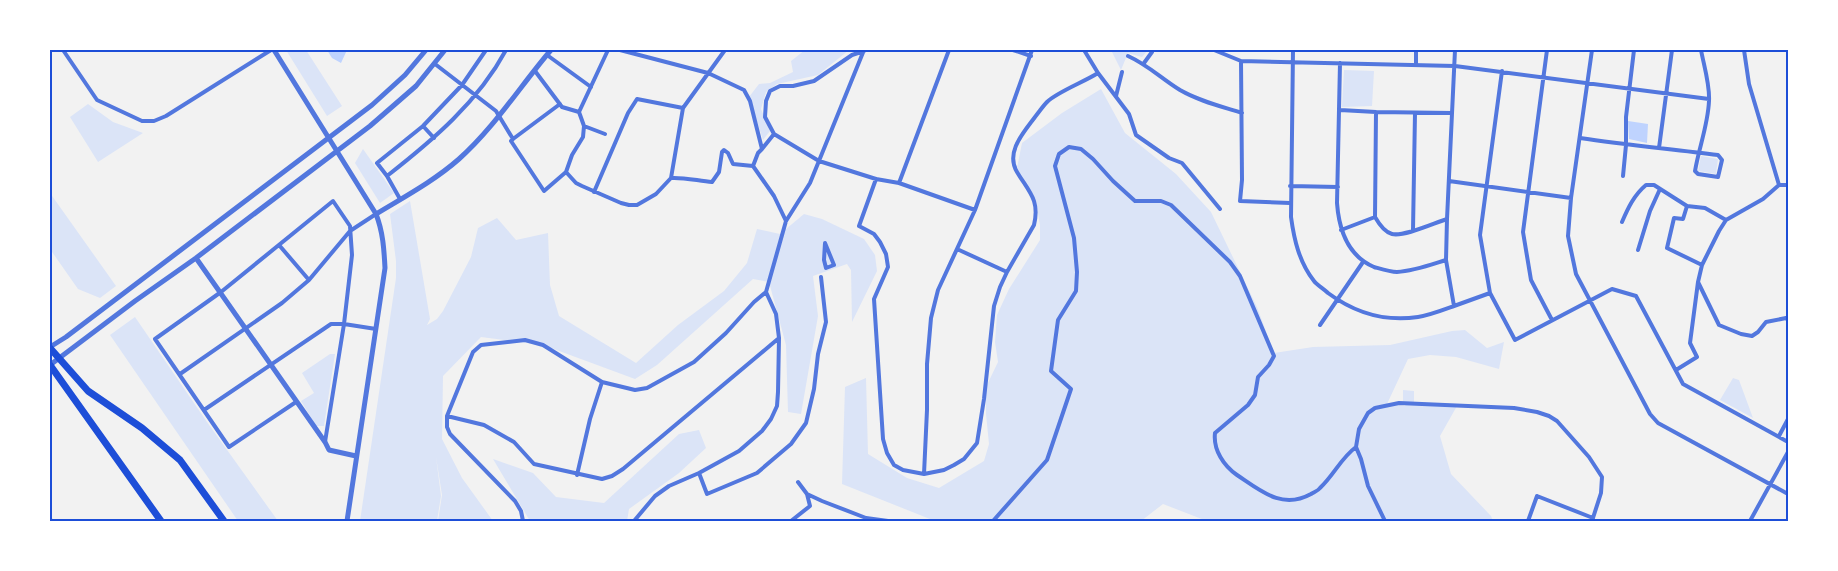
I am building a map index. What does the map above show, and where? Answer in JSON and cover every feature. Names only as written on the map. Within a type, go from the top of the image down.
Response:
[{"type":"highway","points":[[50,348],[88,391],[142,428],[180,460],[224,521]]},
{"type":"highway","points":[[50,365],[160,521]]},
{"type":"street","points":[[63,50],[97,100],[142,121],[154,121],[166,116],[272,50],[376,214],[384,244],[385,268],[347,521]]},
{"type":"street","points":[[50,348],[385,94],[412,68],[426,50]]},
{"type":"street","points":[[50,365],[196,258],[404,98],[445,50]]},
{"type":"street","points":[[400,200],[387,176],[377,163],[423,126],[462,84],[486,50]]},
{"type":"street","points":[[387,176],[434,138],[475,96],[506,50]]},
{"type":"street","points":[[180,374],[282,304],[309,280],[350,231],[439,175],[461,157],[551,50]]},
{"type":"street","points":[[435,64],[499,114],[513,139],[511,141],[544,191],[566,172],[572,155],[583,137],[584,126],[579,112],[608,50]]},
{"type":"street","points":[[620,50],[708,73],[744,90],[750,101],[762,149]]},
{"type":"street","points":[[646,56],[648,50]]},
{"type":"street","points":[[566,172],[576,183],[629,205],[637,204],[656,194],[671,178],[683,108],[725,50]]},
{"type":"street","points":[[864,50],[852,55],[814,81],[794,86],[780,86],[770,91],[766,101],[765,117],[774,134],[819,161],[900,183],[975,210]]},
{"type":"street","points":[[523,521],[521,511],[515,501],[450,434],[446,426],[447,416],[473,352],[480,345],[525,340],[543,345],[602,382],[635,390],[647,388],[694,362],[726,333],[754,302],[766,292],[786,221],[810,183],[864,50]]},
{"type":"street","points":[[900,183],[949,50]]},
{"type":"street","points":[[1013,50],[1030,56]]},
{"type":"street","points":[[924,474],[927,364],[931,318],[938,290],[975,210],[1032,50]]},
{"type":"street","points":[[1084,50],[1098,73],[1129,114],[1136,135],[1169,158],[1182,163],[1220,210]]},
{"type":"street","points":[[1214,50],[1241,61],[1455,66],[1588,82],[1709,100]]},
{"type":"street","points":[[1293,50],[1290,203],[1294,242],[1314,281],[1351,308],[1377,317],[1388,318],[1420,317],[1490,293]]},
{"type":"street","points":[[1416,50],[1416,64]]},
{"type":"street","points":[[1454,306],[1446,260],[1446,219],[1456,50]]},
{"type":"street","points":[[1547,50],[1523,232],[1531,280],[1552,320]]},
{"type":"street","points":[[1592,50],[1571,198],[1568,236],[1576,274],[1650,414],[1658,423],[1788,494]]},
{"type":"street","points":[[1623,176],[1626,117],[1634,50]]},
{"type":"street","points":[[1659,148],[1672,50]]},
{"type":"street","points":[[1580,138],[1626,145],[1698,152],[1718,155],[1722,160],[1718,177],[1698,174],[1695,171],[1698,152],[1705,128],[1709,100],[1701,50]]},
{"type":"street","points":[[1744,50],[1749,84],[1779,185]]},
{"type":"street","points":[[1144,63],[1152,52]]},
{"type":"street","points":[[546,55],[591,87]]},
{"type":"street","points":[[1128,56],[1144,63],[1165,80],[1199,99],[1242,113]]},
{"type":"street","points":[[1241,61],[1242,180],[1240,201],[1290,203]]},
{"type":"street","points":[[1340,63],[1338,219],[1341,230],[1353,252],[1363,262],[1379,269],[1395,272],[1416,269],[1446,260]]},
{"type":"street","points":[[535,71],[562,107],[579,112]]},
{"type":"street","points":[[1502,71],[1480,234],[1490,293],[1516,340],[1612,290],[1636,296],[1683,384],[1788,442]]},
{"type":"street","points":[[1116,97],[1122,72]]},
{"type":"street","points":[[876,178],[859,226],[874,234],[880,242],[886,254],[888,267],[874,300],[883,439],[887,453],[894,465],[903,470],[924,474],[944,470],[954,465],[964,458],[977,443],[984,399],[994,306],[1007,272],[1034,225],[1036,214],[1036,205],[1032,195],[1013,163],[1018,139],[1048,101],[1098,73]]},
{"type":"street","points":[[594,192],[628,113],[637,99],[683,108]]},
{"type":"street","points":[[513,139],[560,104]]},
{"type":"street","points":[[1340,110],[1452,113]]},
{"type":"street","points":[[1376,112],[1375,217],[1385,230],[1394,235],[1446,219]]},
{"type":"street","points":[[1413,230],[1415,113]]},
{"type":"street","points":[[423,126],[434,138]]},
{"type":"street","points":[[584,126],[605,134]]},
{"type":"street","points":[[753,166],[758,153],[774,134]]},
{"type":"street","points":[[993,521],[1047,460],[1071,389],[1051,371],[1058,320],[1076,291],[1077,272],[1074,238],[1055,166],[1059,154],[1069,147],[1081,149],[1135,201],[1161,201],[1171,204],[1218,249],[1240,276],[1274,356],[1258,377],[1255,396],[1248,405],[1215,433],[1216,448],[1225,464],[1233,472],[1264,492],[1276,498],[1289,501],[1305,497],[1320,489],[1346,454],[1356,447]]},
{"type":"street","points":[[671,178],[680,177],[712,182],[719,172],[722,152],[724,150],[728,153],[734,164],[753,166],[774,196],[786,221]]},
{"type":"street","points":[[1449,181],[1571,198]]},
{"type":"street","points":[[1622,222],[1638,192],[1646,184],[1654,185],[1687,206],[1705,208],[1726,220]]},
{"type":"street","points":[[1676,370],[1698,357],[1690,343],[1698,282],[1702,265],[1726,220],[1764,198],[1779,185],[1788,185]]},
{"type":"street","points":[[1290,186],[1338,187]]},
{"type":"street","points":[[1638,250],[1650,211],[1660,189]]},
{"type":"street","points":[[296,402],[229,447],[155,338],[221,292],[333,201],[350,226],[352,255],[344,324],[325,442]]},
{"type":"street","points":[[1687,206],[1683,220],[1674,218],[1667,248],[1702,265]]},
{"type":"street","points":[[1341,230],[1375,217]]},
{"type":"street","points":[[826,243],[834,266],[826,268],[824,260],[826,243]]},
{"type":"street","points":[[279,245],[309,280]]},
{"type":"street","points":[[957,248],[1007,272]]},
{"type":"street","points":[[196,258],[272,365],[329,450],[356,456]]},
{"type":"street","points":[[1320,325],[1363,262]]},
{"type":"street","points":[[700,473],[707,494],[757,473],[791,444],[806,423],[814,389],[818,354],[826,322],[821,277]]},
{"type":"street","points":[[1698,282],[1719,325],[1741,334],[1752,336],[1766,322],[1786,318],[1788,320]]},
{"type":"street","points":[[634,521],[646,504],[655,496],[669,486],[700,473],[739,451],[762,431],[771,419],[777,406],[779,338],[776,314],[766,292]]},
{"type":"street","points":[[204,410],[331,324],[376,329]]},
{"type":"street","points":[[447,416],[484,425],[492,429],[514,442],[534,464],[602,479],[612,476],[623,469],[779,338]]},
{"type":"street","points":[[577,475],[590,419],[602,382]]},
{"type":"street","points":[[1385,521],[1368,486],[1356,447],[1359,429],[1368,413],[1375,408],[1399,403],[1514,408],[1537,412],[1557,421],[1588,457],[1602,477],[1602,493],[1593,520],[1537,496],[1528,521]]},
{"type":"street","points":[[1779,436],[1788,419]]},
{"type":"street","points":[[1750,521],[1788,452]]},
{"type":"street","points":[[790,521],[810,506],[807,494],[798,482]]},
{"type":"street","points":[[807,494],[866,518],[888,521]]},
{"type":"shaded area","points":[[286,50],[306,50],[342,106],[327,116]]},
{"type":"shaded area","points":[[805,50],[849,50],[818,75],[777,84],[766,92],[761,109],[770,131],[763,140],[749,97],[759,84],[770,83],[793,72],[791,61]]},
{"type":"shaded area","points":[[1111,50],[1148,50],[1142,57],[1128,53],[1121,70]]},
{"type":"shaded area","points":[[1344,70],[1374,71],[1372,106],[1342,107]]},
{"type":"shaded area","points":[[1101,89],[1125,133],[1176,174],[1211,212],[1257,307],[1274,353],[1313,347],[1390,345],[1452,331],[1465,330],[1487,348],[1504,342],[1499,369],[1456,357],[1430,355],[1408,359],[1387,404],[1406,406],[1403,404],[1403,390],[1414,391],[1414,403],[1457,406],[1440,436],[1451,474],[1491,516],[1493,521],[1207,521],[1163,504],[1141,521],[930,521],[930,519],[842,484],[845,387],[866,378],[868,454],[907,478],[939,488],[984,461],[989,444],[986,387],[998,362],[995,342],[997,315],[1009,289],[1040,240],[1040,225],[1036,203],[1023,184],[1017,168],[1022,143],[1062,113]]},
{"type":"shaded area","points":[[88,104],[113,122],[143,133],[98,162],[70,117]]},
{"type":"shaded area","points":[[363,149],[394,193],[380,203],[355,163]]},
{"type":"shaded area","points":[[1701,156],[1718,159],[1716,174],[1698,171]]},
{"type":"shaded area","points":[[50,193],[116,286],[100,298],[78,289],[50,249]]},
{"type":"shaded area","points":[[410,201],[430,319],[427,325],[437,319],[443,311],[471,257],[478,228],[497,218],[516,240],[548,233],[550,285],[559,316],[636,363],[678,325],[724,291],[747,263],[757,229],[780,234],[804,214],[822,219],[864,239],[875,255],[877,271],[852,322],[851,270],[847,264],[813,276],[818,316],[801,414],[788,412],[786,345],[769,282],[753,279],[657,365],[635,379],[543,345],[481,337],[443,376],[442,439],[462,478],[493,521],[438,521],[442,495],[436,457],[441,496],[437,521],[360,521],[396,278],[396,261],[390,214]]},
{"type":"shaded area","points":[[135,317],[278,521],[238,521],[110,335]]},
{"type":"shaded area","points":[[330,354],[335,354],[324,426],[316,426],[301,401],[314,393],[302,373]]},
{"type":"shaded area","points":[[1733,378],[1739,380],[1753,418],[1720,400]]},
{"type":"shaded area","points":[[699,430],[706,448],[679,473],[629,509],[627,521],[530,521],[493,459],[533,473],[556,497],[604,503],[679,434]]},
{"type":"water","points":[[327,50],[347,50],[341,63],[332,58]]},
{"type":"water","points":[[1628,121],[1648,124],[1647,143],[1629,139]]}]
